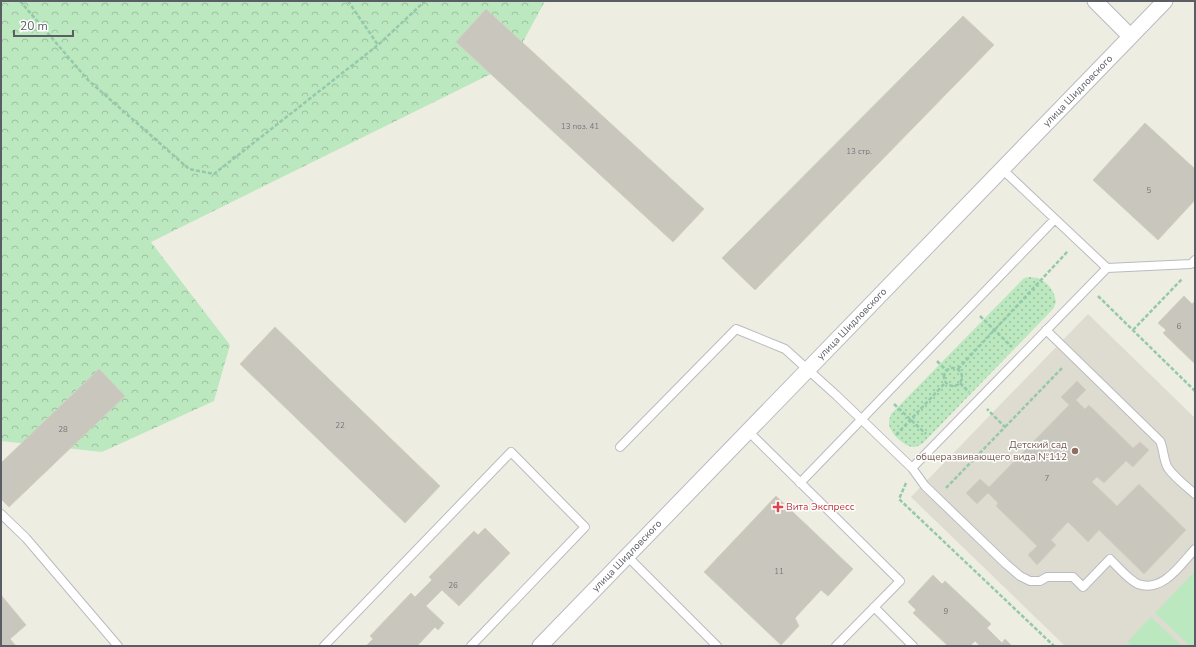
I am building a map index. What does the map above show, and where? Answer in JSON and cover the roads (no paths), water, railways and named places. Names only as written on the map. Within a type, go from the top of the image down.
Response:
[{"type":"street","points":[[1095,1],[1130,36]]},
{"type":"street","name":"улица Шидловского","points":[[540,646],[1165,1]]},
{"type":"lane","points":[[1002,169],[1107,268]]},
{"type":"lane","points":[[800,483],[1055,219]]},
{"type":"lane","points":[[912,468],[1107,268],[1194,264]]},
{"type":"lane","points":[[620,447],[736,329],[785,349],[912,468],[925,486],[1015,572],[1030,581],[1040,581],[1047,577],[1073,577],[1083,587],[1110,559],[1137,584],[1148,586],[1156,585],[1167,579],[1195,549]]},
{"type":"lane","points":[[1046,330],[1160,440],[1164,449],[1164,459],[1168,468],[1195,494]]},
{"type":"lane","points":[[748,432],[900,581],[836,646]]},
{"type":"lane","points":[[324,646],[511,452],[585,527],[471,646]]},
{"type":"lane","points":[[1,514],[26,538],[118,646]]},
{"type":"lane","points":[[627,556],[717,646]]},
{"type":"lane","points":[[874,607],[914,646]]},
{"type":"place","name":"Детский сад общеразвивающего вида №112","points":[[1075,451]]},
{"type":"place","name":"Вита Экспресс","points":[[778,507]]}]
